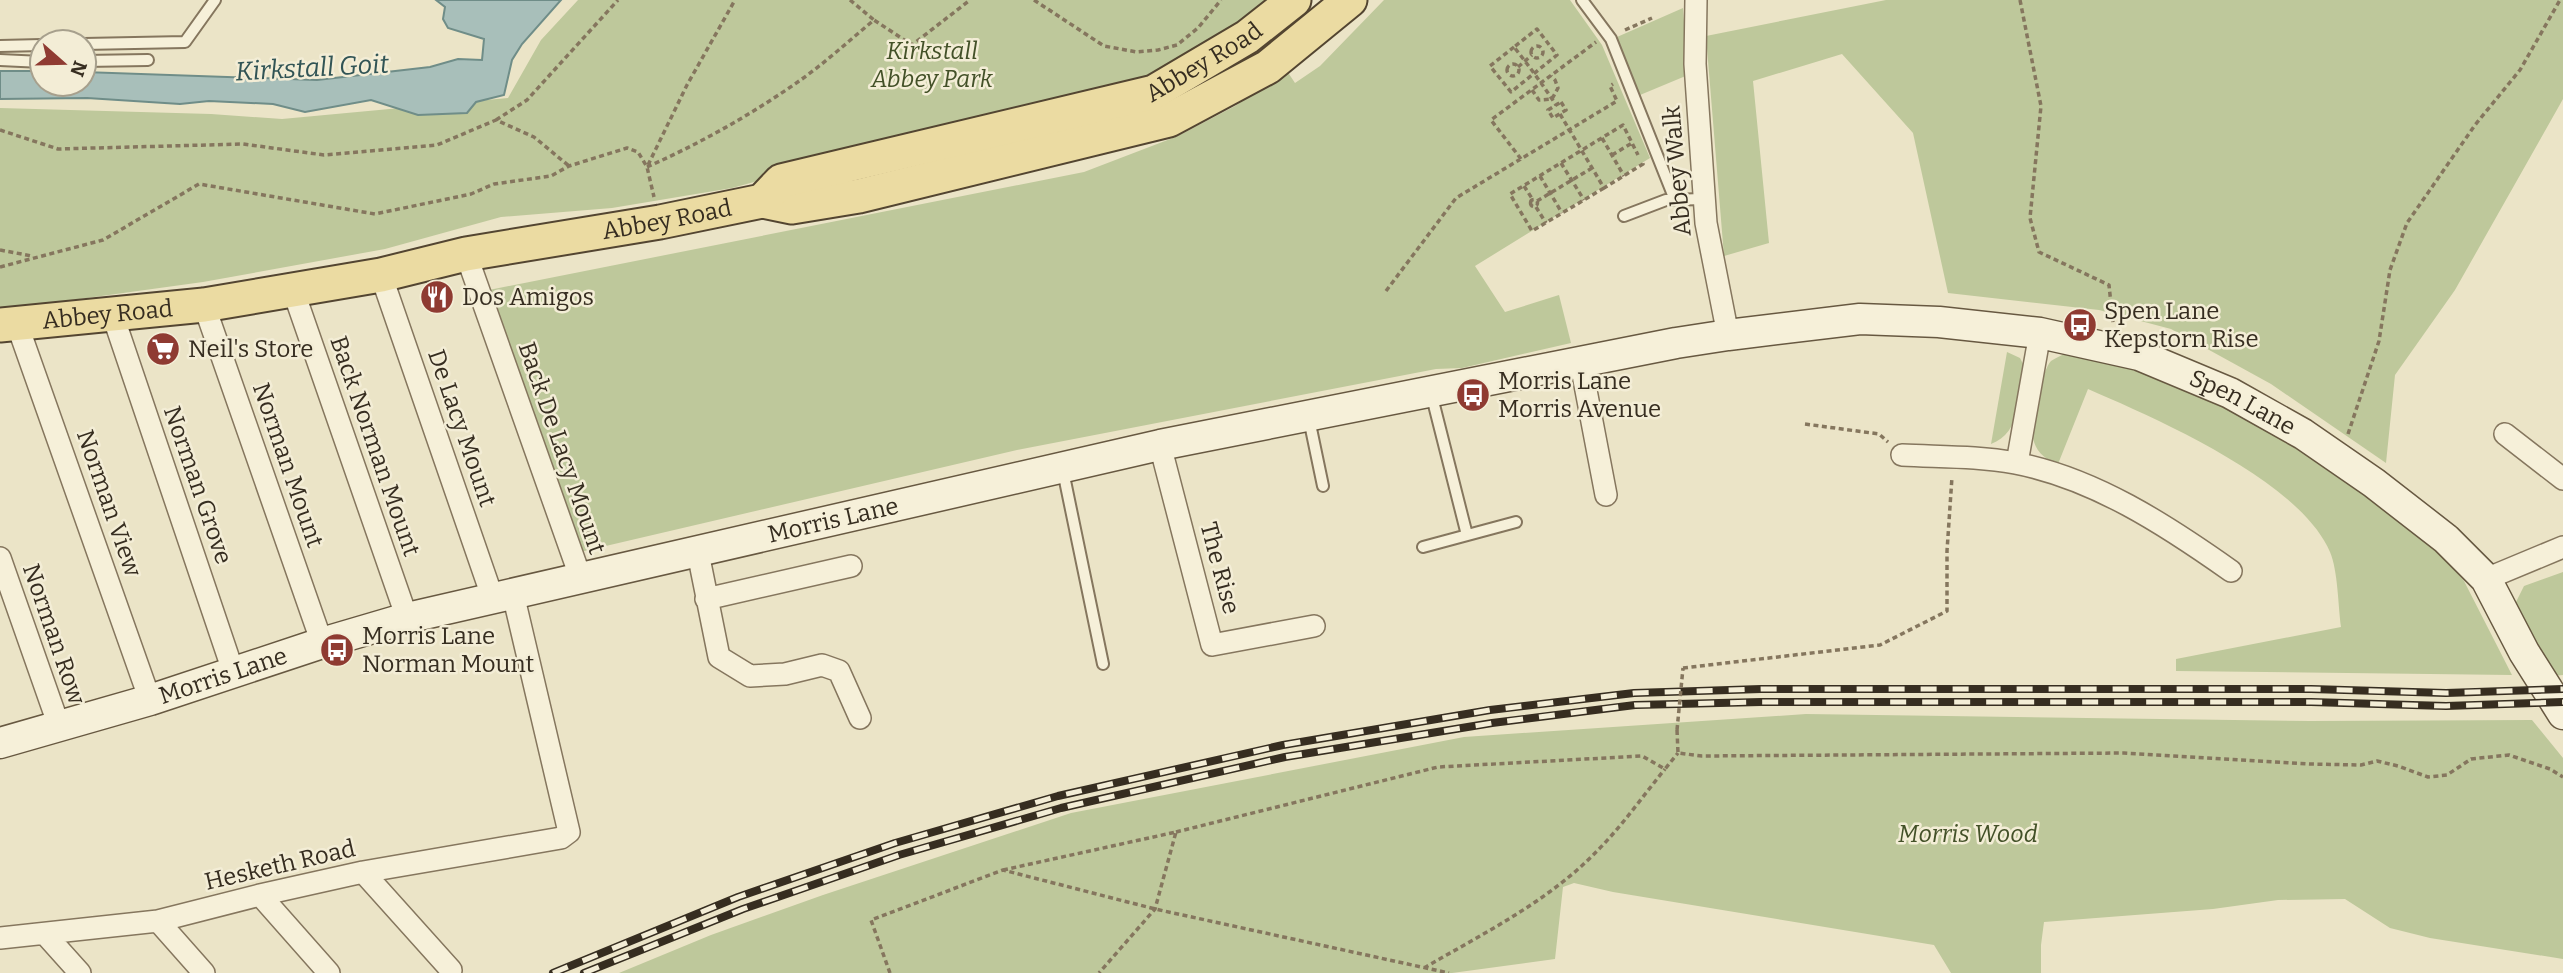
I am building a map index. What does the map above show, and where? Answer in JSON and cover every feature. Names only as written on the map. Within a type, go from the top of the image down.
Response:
[{"type":"main road","name":"Abbey Road","points":[[9,325],[204,305],[381,275],[466,254],[660,222],[762,201],[781,181],[1154,92],[1247,37],[1294,0]]},
{"type":"main road","points":[[762,201],[792,207],[859,197],[1169,120],[1268,67],[1350,0]]},
{"type":"street","name":"Abbey Walk","points":[[1696,0],[1695,64],[1706,223],[1728,335]]},
{"type":"street","name":"Back De Lacy Mount","points":[[466,254],[581,579]]},
{"type":"street","name":"De Lacy Mount","points":[[381,275],[536,690],[569,832]]},
{"type":"street","name":"Back Norman Mount","points":[[293,290],[407,618]]},
{"type":"street","name":"Norman Mount","points":[[204,305],[322,643]]},
{"type":"street","name":"Norman Grove","points":[[113,316],[233,671]]},
{"type":"street","name":"Spen Lane","points":[[1676,343],[1860,319],[1939,322],[2040,333],[2139,355],[2230,393],[2303,434],[2374,484],[2445,540],[2486,579],[2524,652],[2563,714]]},
{"type":"street","name":"Norman View","points":[[9,325],[150,700]]},
{"type":"street","points":[[2017,463],[2040,333]]},
{"type":"street","name":"Morris Lane","points":[[0,743],[150,700],[233,671],[407,618],[1160,445],[1581,364],[1676,343]]},
{"type":"street","points":[[1581,364],[1606,495]]},
{"type":"street","points":[[2499,432],[2563,479]]},
{"type":"street","name":"The Rise","points":[[1160,445],[1212,645],[1314,626]]},
{"type":"street","points":[[1902,455],[1983,458],[2017,463],[2081,483],[2179,536],[2231,571]]},
{"type":"street","points":[[2486,579],[2563,547]]},
{"type":"street","points":[[698,553],[719,657],[750,676],[785,674],[822,665],[839,671],[860,718]]},
{"type":"street","name":"Norman Row","points":[[0,558],[59,726]]},
{"type":"street","points":[[706,599],[851,566]]},
{"type":"street","name":"Hesketh Road","points":[[0,938],[158,921],[363,872],[561,838],[569,832]]},
{"type":"street","points":[[363,872],[451,970]]},
{"type":"street","points":[[260,895],[329,973]]},
{"type":"street","points":[[158,921],[204,973]]},
{"type":"street","points":[[45,934],[80,973]]},
{"type":"lane","points":[[98,44],[185,42],[215,0]]},
{"type":"lane","points":[[1582,0],[1608,36],[1675,200]]},
{"type":"lane","points":[[0,46],[28,45]]},
{"type":"lane","points":[[0,60],[28,61]]},
{"type":"lane","points":[[98,61],[148,60]]},
{"type":"lane","points":[[1624,216],[1666,200],[1704,199]]},
{"type":"lane","points":[[1431,393],[1467,535]]},
{"type":"lane","points":[[1309,416],[1323,486]]},
{"type":"lane","points":[[1063,469],[1103,664]]},
{"type":"lane","points":[[1423,547],[1516,522]]},
{"type":"path","points":[[0,130],[58,149],[243,144],[324,155],[437,145],[496,120],[527,100],[618,0]]},
{"type":"path","points":[[647,167],[687,85],[735,0]]},
{"type":"path","points":[[850,0],[912,45],[970,0]]},
{"type":"path","points":[[1034,0],[1104,46],[1137,52],[1158,50],[1177,44],[1198,28],[1221,0]]},
{"type":"path","points":[[2020,0],[2041,106],[2030,218],[2039,252],[2109,285],[2113,323]]},
{"type":"path","points":[[2348,436],[2379,341],[2390,270],[2407,223],[2475,125],[2520,70],[2560,0]]},
{"type":"path","points":[[1521,159],[1491,120],[1608,36],[1652,18]]},
{"type":"path","points":[[647,167],[681,152],[739,120],[803,78],[874,20]]},
{"type":"path","points":[[1537,29],[1557,55],[1511,92],[1490,66],[1526,38],[1537,29]]},
{"type":"path","points":[[1526,38],[1533,48]]},
{"type":"path","points":[[1542,49],[1548,43]]},
{"type":"path","points":[[1538,44],[1545,53],[1537,60],[1529,51],[1533,48],[1538,44]]},
{"type":"path","points":[[1514,47],[1542,82],[1556,106]]},
{"type":"path","points":[[1518,67],[1533,55]]},
{"type":"path","points":[[1502,56],[1509,65]]},
{"type":"path","points":[[1540,57],[1546,65]]},
{"type":"path","points":[[1514,62],[1521,71],[1512,78],[1505,69],[1509,65],[1514,62]]},
{"type":"path","points":[[1500,79],[1508,73]]},
{"type":"path","points":[[1516,75],[1523,83]]},
{"type":"path","points":[[1551,76],[1558,88],[1552,99]]},
{"type":"path","points":[[1386,290],[1457,198],[1616,101],[1610,86]]},
{"type":"path","points":[[1532,90],[1539,100],[1552,99]]},
{"type":"path","points":[[1561,102],[1566,110],[1553,118],[1548,110],[1556,106],[1561,102]]},
{"type":"path","points":[[1560,114],[1604,188]]},
{"type":"path","points":[[496,120],[534,137],[569,166]]},
{"type":"path","points":[[1623,125],[1643,164],[1532,231],[1510,194],[1602,138],[1623,125]]},
{"type":"path","points":[[1602,138],[1623,176]]},
{"type":"path","points":[[1612,155],[1632,143]]},
{"type":"path","points":[[0,267],[103,240],[199,184],[375,214],[471,194],[494,184],[551,176],[569,166],[627,148],[638,152],[647,167]]},
{"type":"path","points":[[1561,163],[1584,200]]},
{"type":"path","points":[[1521,212],[1592,169]]},
{"type":"path","points":[[1540,176],[1562,213]]},
{"type":"path","points":[[1524,186],[1546,223]]},
{"type":"path","points":[[0,250],[34,257]]},
{"type":"path","points":[[1805,424],[1879,435],[1902,455]]},
{"type":"path","points":[[1424,968],[1530,906],[1597,852],[1678,753],[1677,730],[1683,668],[1880,645],[1947,611],[1947,551],[1953,457]]},
{"type":"path","points":[[1678,753],[1702,756],[2124,753],[2309,764],[2361,765],[2377,761],[2428,777],[2447,775],[2471,759],[2509,755],[2550,769],[2563,777]]},
{"type":"path","points":[[890,973],[871,920],[1003,870],[1175,832],[1438,767],[1643,756],[1665,769]]},
{"type":"path","points":[[1099,973],[1155,909],[1175,832]]},
{"type":"path","points":[[1003,870],[1155,909],[1449,973]]},
{"type":"green space","name":"Kirkstall Abbey Park","points":[[578,0],[1278,0],[1151,85],[861,153],[732,188],[612,208],[501,217],[385,249],[203,282],[0,310],[0,108],[211,114],[282,119],[508,98],[541,40]]},
{"type":"green space","points":[[1384,0],[1570,0],[1602,45],[1650,158],[1475,266],[1505,312],[1559,295],[1571,343],[1462,368],[1436,369],[1017,450],[580,552],[489,290],[1084,172],[1178,136],[1235,106],[1287,71],[1295,83],[1320,66]]},
{"type":"green space","points":[[1886,0],[2563,0],[2563,99],[2455,290],[2395,375],[2386,463],[2271,384],[2171,329],[2099,310],[1948,293],[1913,133],[1842,54],[1753,81],[1769,243],[1724,256],[1706,36]]},
{"type":"green space","points":[[1683,8],[1688,75],[1640,95],[1617,37]]},
{"type":"green space","points":[[2007,352],[2020,358],[2024,366],[2020,400],[2009,431],[1991,444]]},
{"type":"green space","points":[[2066,353],[2123,363],[2213,398],[2319,459],[2419,535],[2446,560],[2464,581],[2512,675],[2176,671],[2176,659],[2341,627],[2333,560],[2314,526],[2289,501],[2258,477],[2187,435],[2088,389],[2058,464],[2043,456],[2034,442],[2033,435],[2037,400],[2047,367],[2051,361]]},
{"type":"green space","points":[[2563,572],[2563,675],[2553,676],[2514,606],[2524,586]]},
{"type":"green space","name":"Morris Wood","points":[[1806,714],[2310,721],[2532,720],[2563,758],[2563,959],[2430,938],[2390,928],[2345,899],[2278,900],[2213,909],[2044,922],[2041,973],[1951,973],[1934,945],[1613,892],[1574,883],[1563,887],[1555,959],[1452,973],[619,973],[711,935],[823,895],[1071,813],[1464,737]]},
{"type":"water","points":[[436,0],[561,0],[522,44],[512,60],[504,95],[476,102],[467,113],[418,115],[371,100],[305,112],[273,104],[209,101],[180,104],[87,98],[98,98],[98,72],[317,80],[430,67],[458,59],[482,60],[484,39],[448,28],[443,19],[445,7]]},
{"type":"water","points":[[0,71],[28,71],[28,98],[87,98],[0,99]]},
{"type":"railway","points":[[553,973],[738,897],[895,843],[1058,796],[1283,745],[1490,710],[1634,693],[1761,689],[2311,689],[2446,693],[2563,689]]},
{"type":"railway","points":[[584,973],[743,909],[899,855],[1061,808],[1285,757],[1492,723],[1635,705],[1761,702],[2311,702],[2446,706],[2563,702]]},
{"type":"place","name":"Dos Amigos","points":[[437,297]]},
{"type":"place","name":"Spen Lane Kepstorn Rise","points":[[2080,325]]},
{"type":"place","name":"Neil's Store","points":[[163,349]]},
{"type":"place","name":"Morris Lane Morris Avenue","points":[[1473,395]]},
{"type":"place","name":"Morris Lane Norman Mount","points":[[337,650]]},
{"type":"water label","name":"Kirkstall Goit","points":[[312,68]]}]
